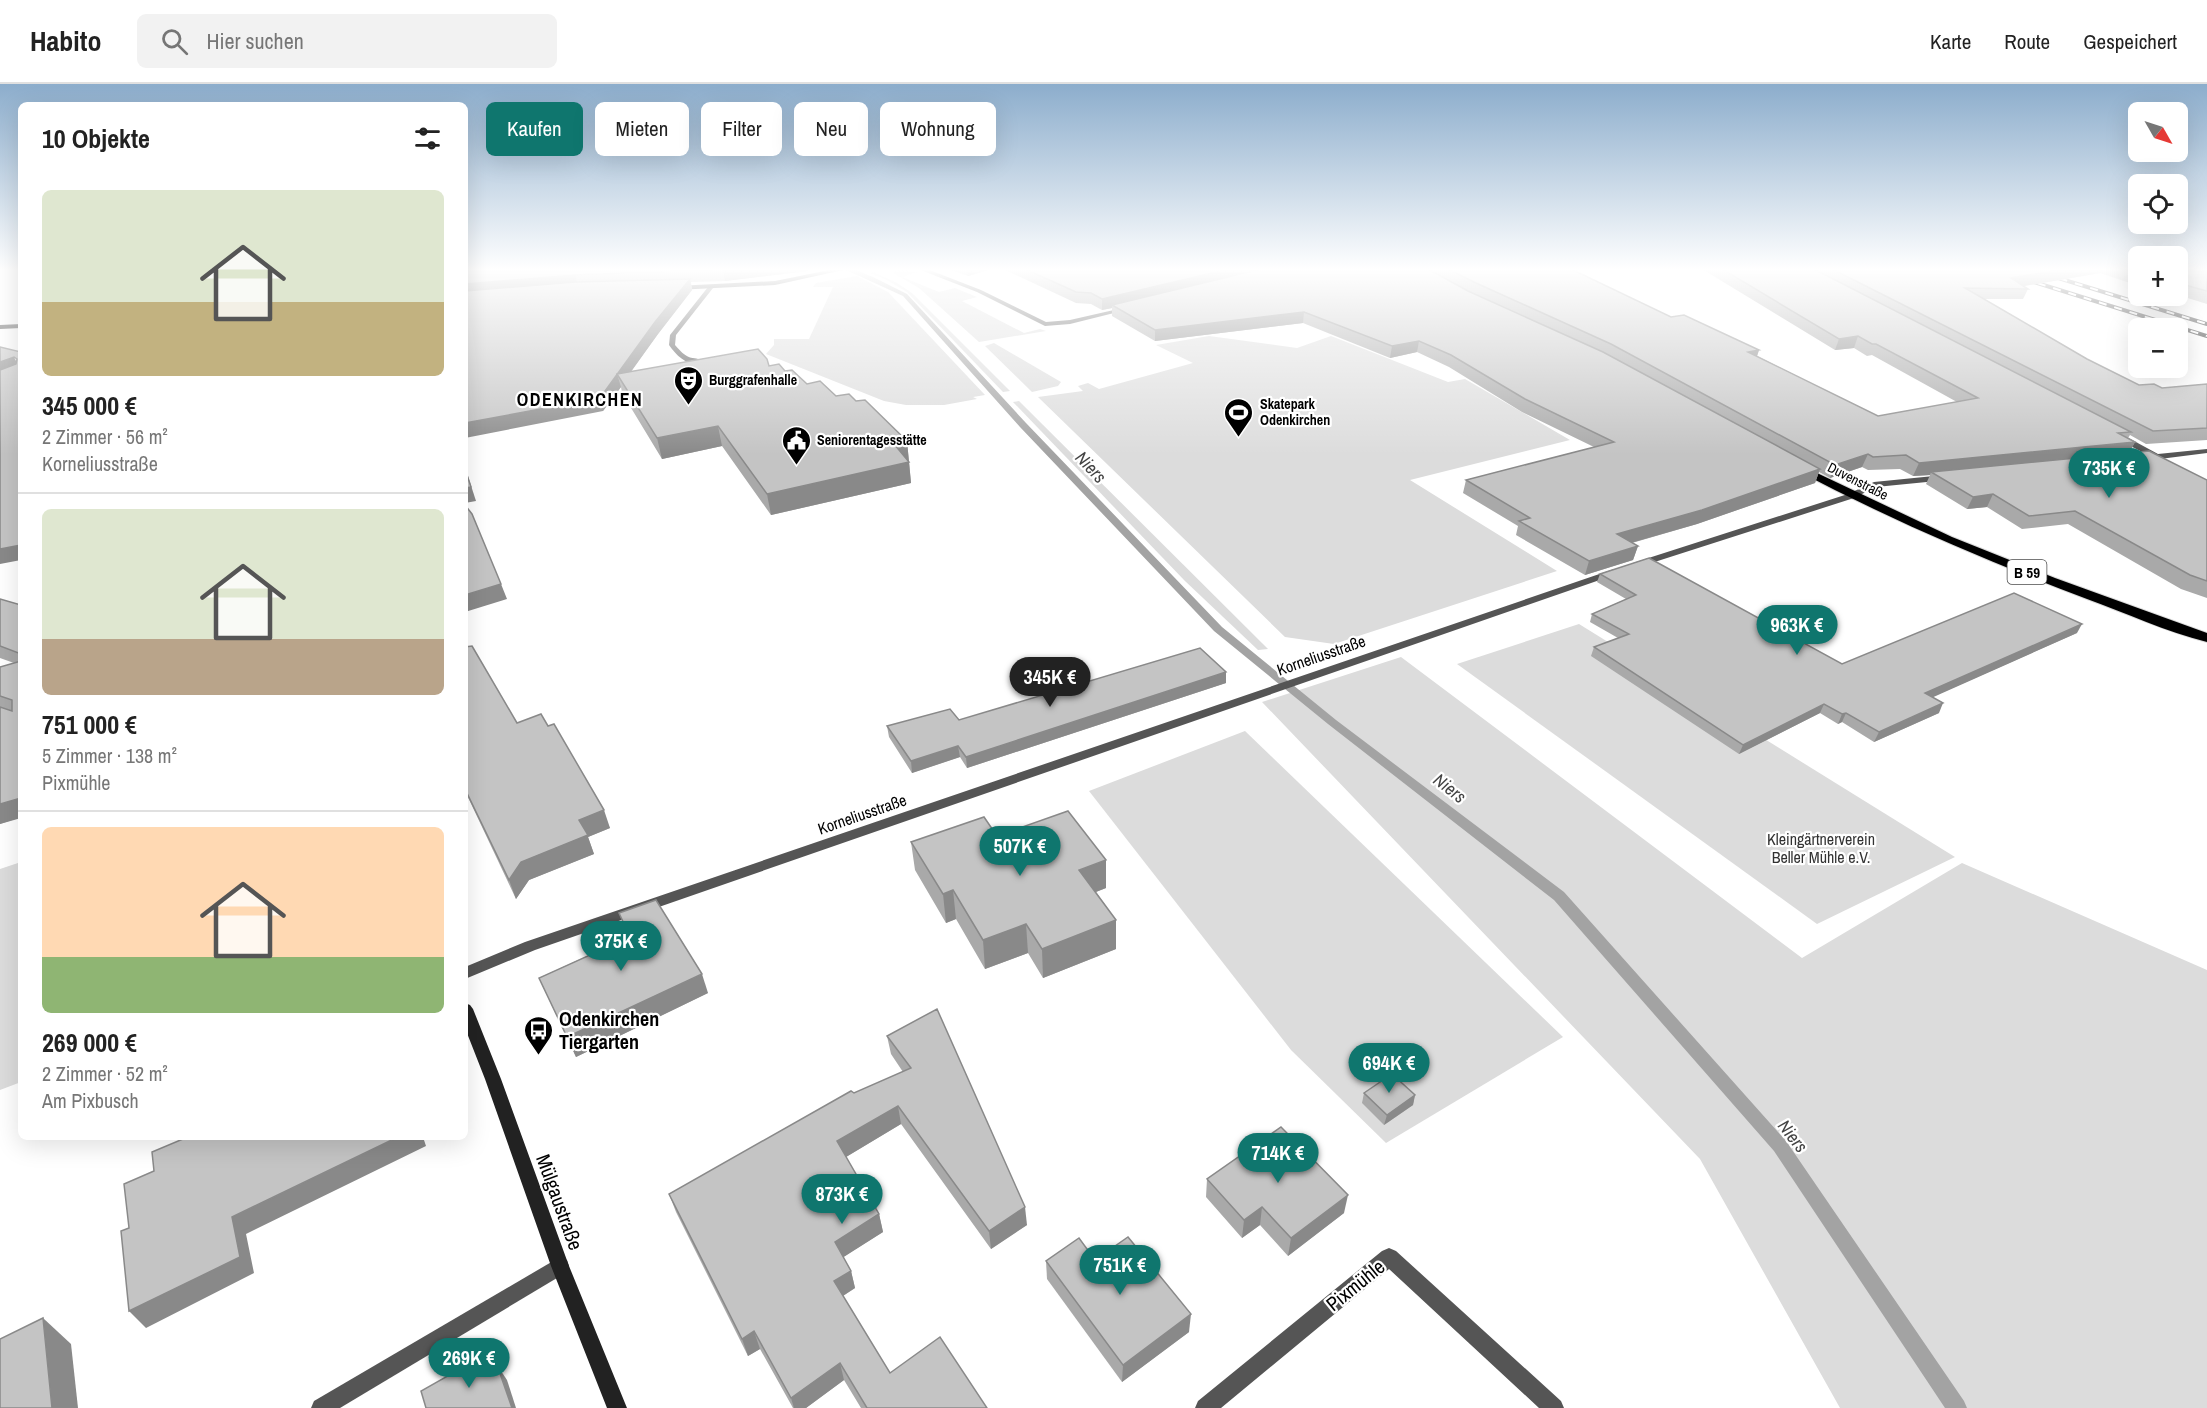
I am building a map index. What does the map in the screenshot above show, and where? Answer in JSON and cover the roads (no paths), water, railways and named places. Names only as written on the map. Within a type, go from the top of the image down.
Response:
[{"type":"main road","name":"Duvenstraße","points":[[1789,462],[1851,496],[2040,577],[2207,638]]},
{"type":"street","points":[[676,331],[673,335],[672,345],[681,357],[693,363],[716,361]]},
{"type":"street","points":[[2116,435],[2177,467]]},
{"type":"street","points":[[2134,459],[2207,451]]},
{"type":"street","name":"Korneliusstraße","points":[[468,972],[530,946],[1584,581],[1851,496],[1874,485],[1953,477]]},
{"type":"street","name":"Mülgaustraße","points":[[468,1016],[493,1079],[560,1266],[617,1408]]},
{"type":"street","name":"Pixmühle","points":[[1205,1408],[1389,1257],[1554,1408]]},
{"type":"street","points":[[321,1408],[560,1266]]},
{"type":"waterway","name":"Niers","points":[[937,331],[1023,425],[1218,629],[1332,722],[1559,896],[1780,1146],[1957,1408]]},
{"type":"railway","points":[[2190,331],[2207,336]]},
{"type":"place","name":"Burggrafenhalle","points":[[688,406]]},
{"type":"place","name":"Skatepark Odenkirchen","points":[[1239,438]]},
{"type":"place","name":"Seniorentagesstätte","points":[[796,466]]},
{"type":"place","name":"Odenkirchen Tiergarten","points":[[538,1056]]},
{"type":"district","name":"ODENKIRCHEN","points":[[580,399]]},
{"type":"park label","name":"Kleingärtnerverein Beller Mühle e.V.","points":[[1821,848]]}]
